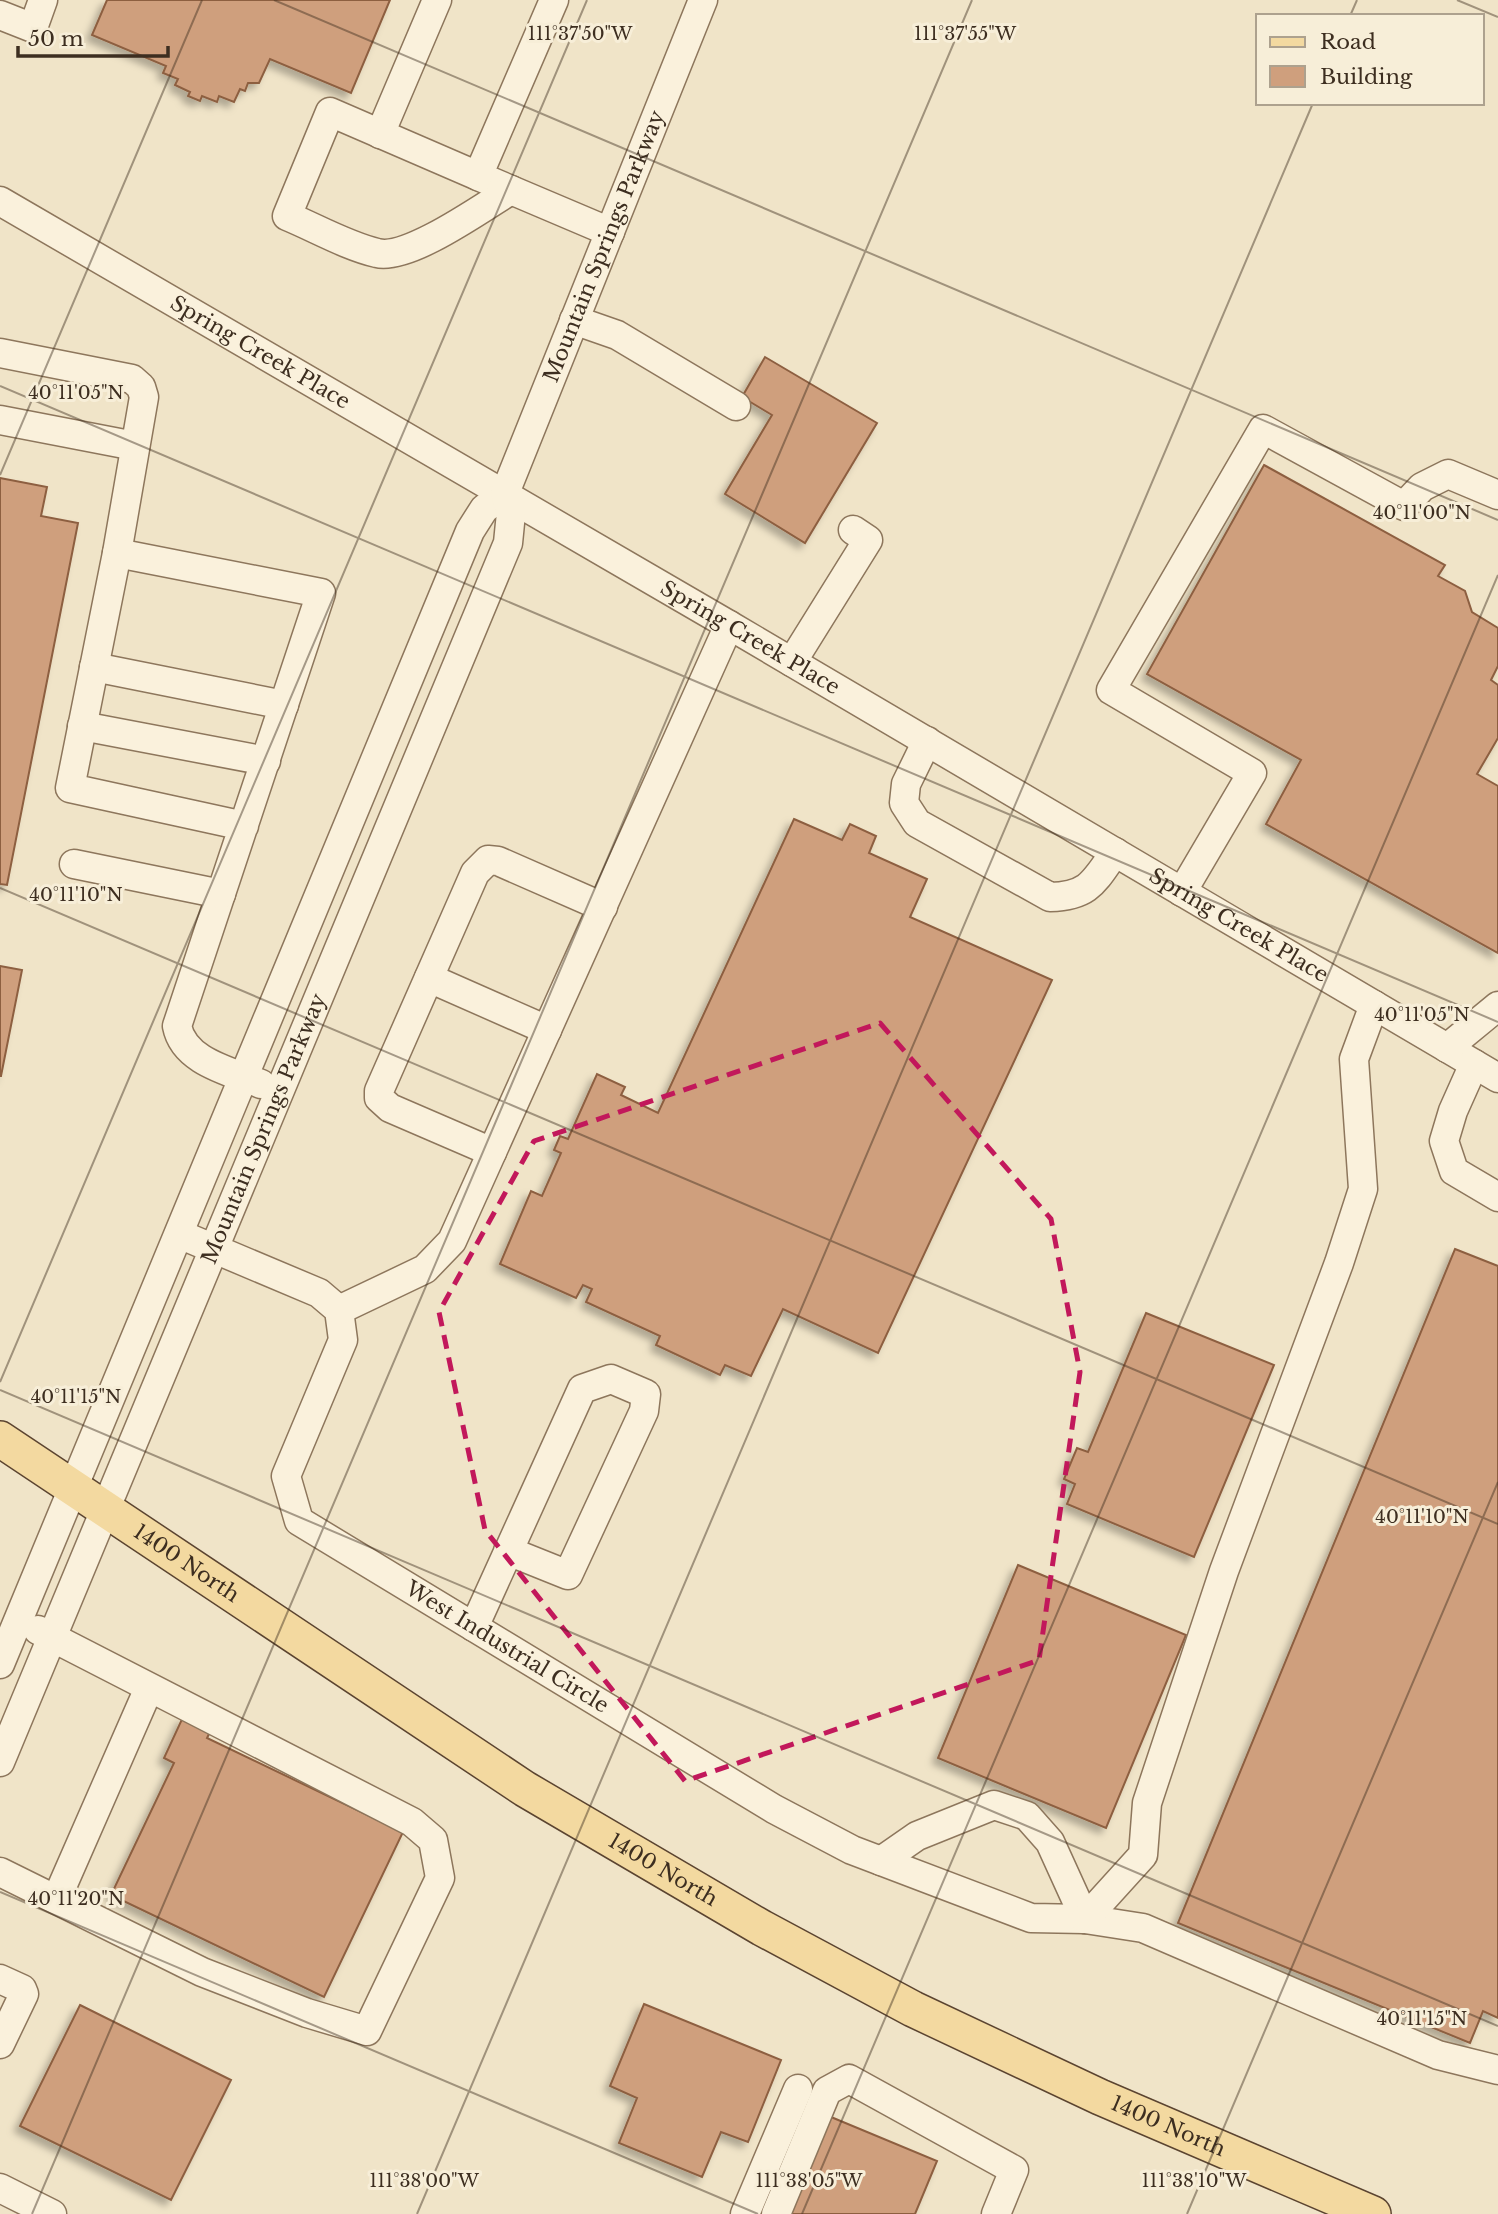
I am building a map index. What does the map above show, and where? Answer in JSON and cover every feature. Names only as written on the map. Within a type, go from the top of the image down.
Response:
[{"type":"main road","name":"1400 North","points":[[0,1439],[525,1789],[762,1928],[913,2009],[1088,2091],[1373,2214]]},
{"type":"street","points":[[0,15],[33,28],[43,0]]},
{"type":"street","points":[[380,134],[437,0]]},
{"type":"street","points":[[478,177],[554,0]]},
{"type":"street","name":"Mountain Springs Parkway","points":[[0,1664],[9,1617],[72,1489],[470,531],[484,509],[505,494],[703,0]]},
{"type":"street","points":[[511,190],[415,245],[396,252],[379,254],[288,216],[330,112],[610,232]]},
{"type":"street","name":"Spring Creek Place","points":[[0,201],[927,741],[1486,1072]]},
{"type":"street","points":[[574,320],[617,335],[736,406]]},
{"type":"street","points":[[0,354],[132,379],[141,387],[145,397],[70,788],[244,826]]},
{"type":"street","points":[[0,420],[135,446]]},
{"type":"street","points":[[1182,892],[1252,772],[1111,690],[1263,429],[1404,506],[1422,487],[1448,474],[1498,495]]},
{"type":"street","name":"Mountain Springs Parkway","points":[[0,1762],[508,543],[511,513],[505,494]]},
{"type":"street","points":[[792,662],[868,540],[853,530]]},
{"type":"street","points":[[117,553],[321,593],[177,1026],[180,1040],[190,1053],[279,1092]]},
{"type":"street","points":[[178,1234],[319,1293],[339,1310],[425,1269],[452,1241],[729,625]]},
{"type":"street","points":[[94,667],[284,705]]},
{"type":"street","points":[[82,726],[266,761]]},
{"type":"street","points":[[927,741],[906,784],[904,803],[917,823],[1050,897],[1071,897],[1089,888],[1115,852]]},
{"type":"street","points":[[492,1152],[390,1108],[379,1098],[379,1091],[475,873],[488,860],[498,861],[603,907]]},
{"type":"street","points":[[74,864],[221,894]]},
{"type":"street","points":[[429,978],[547,1030]]},
{"type":"street","points":[[881,1861],[917,1836],[994,1805],[1027,1816],[1050,1842],[1085,1919],[1143,1854],[1147,1803],[1219,1584],[1339,1263],[1363,1189],[1354,1059],[1374,1005]]},
{"type":"street","points":[[1447,1048],[1498,1006]]},
{"type":"street","points":[[1486,1072],[1453,1111],[1444,1142],[1454,1171],[1498,1197]]},
{"type":"street","name":"West Industrial Circle","points":[[339,1310],[343,1340],[286,1476],[299,1521],[774,1809],[852,1850],[1031,1918],[1085,1919],[1143,1928],[1438,2055],[1498,2070]]},
{"type":"street","points":[[474,1627],[508,1551],[582,1389],[611,1379],[646,1394],[644,1411],[568,1575],[508,1551]]},
{"type":"street","points":[[0,1871],[202,1972],[307,2013],[367,2031],[440,1878],[433,1840],[412,1822],[279,1751],[9,1617]]},
{"type":"street","points":[[57,1898],[149,1688]]},
{"type":"street","points":[[0,1979],[22,1989],[24,1994],[0,2044]]},
{"type":"street","points":[[776,2214],[827,2091],[849,2079],[1014,2170],[996,2214]]},
{"type":"street","points":[[745,2214],[798,2090]]},
{"type":"street","points":[[0,2188],[52,2214]]},
{"type":"highlighted area","points":[[880,1023],[1051,1219],[1080,1372],[1039,1660],[685,1781],[485,1530],[439,1312],[534,1141]]},
{"type":"building","points":[[107,0],[390,0],[351,93],[270,59],[259,83],[248,83],[245,91],[240,89],[234,102],[219,96],[217,102],[202,96],[200,101],[188,96],[190,92],[175,85],[178,79],[163,73],[166,66],[92,35]]},
{"type":"building","points":[[765,357],[877,423],[805,543],[725,494],[772,415],[742,397]]},
{"type":"building","points":[[1264,465],[1445,565],[1438,576],[1465,591],[1472,612],[1498,628],[1498,666],[1491,680],[1498,685],[1498,738],[1477,774],[1498,786],[1498,953],[1266,824],[1301,760],[1147,674]]},
{"type":"building","points":[[0,478],[47,487],[41,516],[78,523],[7,885],[0,884]]},
{"type":"building","points":[[794,819],[842,840],[850,824],[876,836],[869,853],[927,879],[910,917],[1052,980],[878,1353],[783,1309],[751,1376],[725,1365],[720,1375],[656,1345],[660,1336],[586,1302],[592,1289],[583,1285],[576,1298],[500,1264],[531,1191],[542,1196],[561,1153],[554,1150],[560,1136],[568,1139],[597,1074],[625,1087],[621,1095],[658,1113]]},
{"type":"building","points":[[0,966],[22,970],[1,1076],[0,1076]]},
{"type":"building","points":[[1455,1249],[1498,1266],[1498,2018],[1483,2011],[1470,2043],[1178,1923]]},
{"type":"building","points":[[1146,1313],[1274,1365],[1194,1557],[1067,1504],[1075,1484],[1064,1479],[1077,1448],[1088,1452]]},
{"type":"building","points":[[1018,1565],[1186,1635],[1106,1828],[938,1758]]},
{"type":"building","points":[[183,1717],[211,1730],[207,1738],[403,1832],[324,1997],[111,1895],[174,1763],[164,1758]]},
{"type":"building","points":[[644,2004],[781,2060],[748,2142],[721,2132],[702,2177],[619,2143],[637,2098],[610,2086]]},
{"type":"building","points":[[80,2005],[231,2080],[171,2200],[20,2126]]},
{"type":"building","points":[[831,2117],[937,2161],[915,2214],[791,2214]]}]
